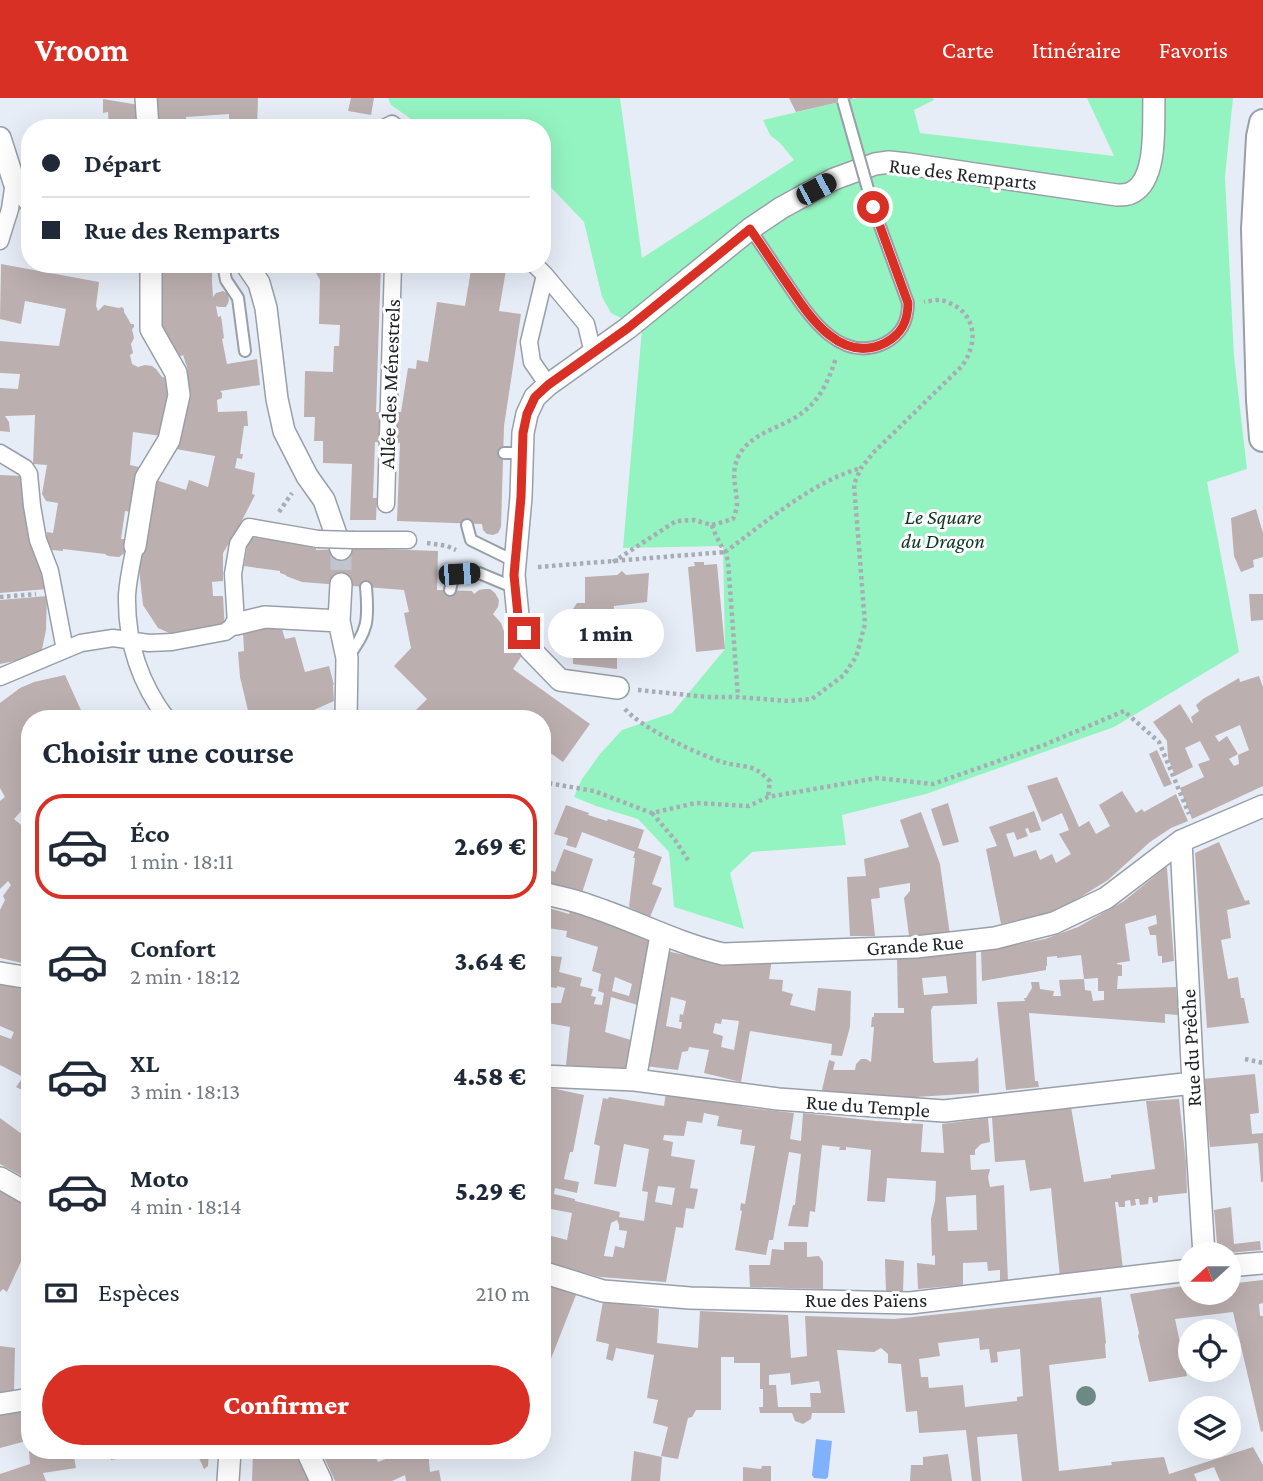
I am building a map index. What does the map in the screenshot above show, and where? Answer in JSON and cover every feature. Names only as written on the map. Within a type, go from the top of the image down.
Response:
[{"type":"street","points":[[146,98],[147,119]]},
{"type":"street","name":"Rue des Remparts","points":[[618,688],[560,680],[530,649],[518,616],[515,573],[521,497],[513,453],[535,397],[628,328],[750,229],[781,208],[834,179],[875,164],[889,162],[1117,195],[1136,191],[1147,175],[1151,162],[1154,98]]},
{"type":"street","points":[[1263,123],[1255,229],[1259,400],[1263,438]]},
{"type":"street","points":[[0,138],[14,183],[21,191]]},
{"type":"street","points":[[0,241],[10,209],[14,183]]},
{"type":"street","points":[[150,273],[151,329],[176,373],[179,395],[169,439],[146,478],[127,595],[131,640],[137,666],[161,710]]},
{"type":"street","points":[[252,273],[259,283],[266,308],[277,399],[285,431],[347,545]]},
{"type":"street","name":"Allée des Ménestrels","points":[[386,504],[393,273]]},
{"type":"street","points":[[539,273],[529,342],[532,362],[548,385]]},
{"type":"street","points":[[542,273],[586,324],[593,354]]},
{"type":"street","points":[[0,453],[25,468],[29,474],[38,540],[50,571],[65,650]]},
{"type":"street","points":[[236,624],[233,574],[239,544],[248,527],[347,545],[385,533],[408,540],[405,540]]},
{"type":"street","points":[[341,584],[339,621],[347,657],[346,710]]},
{"type":"street","points":[[0,677],[81,643],[113,638],[149,643],[196,638],[225,632],[236,624],[265,617],[339,621]]},
{"type":"street","name":"Grande Rue","points":[[551,896],[589,905],[661,935],[723,954],[916,947],[995,938],[1054,923],[1106,898],[1189,838],[1263,806]]},
{"type":"street","name":"Rue du Prêche","points":[[1189,838],[1193,1083],[1203,1242]]},
{"type":"street","points":[[635,1080],[661,935]]},
{"type":"street","points":[[0,972],[21,976]]},
{"type":"street","name":"Rue du Temple","points":[[551,1076],[635,1080],[778,1099],[944,1111],[1193,1083]]},
{"type":"street","points":[[0,1178],[21,1190]]},
{"type":"street","points":[[1241,1265],[1263,1263]]},
{"type":"street","name":"Rue des Païens","points":[[551,1275],[603,1291],[691,1298],[910,1303],[1178,1271]]},
{"type":"street","points":[[0,1404],[21,1400]]},
{"type":"street","points":[[228,1481],[229,1459]]},
{"type":"street","points":[[311,1459],[321,1481]]},
{"type":"lane","points":[[750,229],[803,308],[816,323],[841,343],[860,348],[873,347],[885,343],[904,327],[908,317],[908,303],[873,207],[843,100]]},
{"type":"lane","points":[[225,273],[226,280],[238,298],[245,351]]},
{"type":"lane","points":[[467,525],[471,540],[515,573]]},
{"type":"lane","points":[[450,590],[452,582],[459,574],[515,573]]},
{"type":"lane","points":[[347,657],[359,642],[367,625],[366,587]]},
{"type":"path","points":[[768,797],[770,781],[756,769],[727,764],[701,754],[646,726],[631,716],[623,705],[618,688],[707,697],[788,701],[812,699],[844,675],[856,656],[865,624],[855,484],[862,468],[874,452],[961,366],[972,350],[973,331],[970,321],[954,304],[943,300],[908,303]]},
{"type":"path","points":[[613,562],[677,521],[694,520],[712,525],[733,519],[737,506],[733,480],[738,457],[746,445],[757,437],[792,419],[813,403],[830,376],[841,343]]},
{"type":"path","points":[[515,573],[725,552],[797,500],[834,478],[862,468]]},
{"type":"path","points":[[267,530],[286,500],[307,475]]},
{"type":"path","points":[[712,525],[728,561],[738,697]]},
{"type":"path","points":[[0,597],[54,593]]},
{"type":"path","points":[[652,813],[696,803],[749,806],[768,797],[877,778],[933,784],[1044,745],[1124,711],[1159,742],[1189,838]]},
{"type":"path","points":[[551,784],[594,791],[652,813],[688,860]]},
{"type":"path","points":[[1245,1059],[1263,1063]]},
{"type":"green space","name":"Le Square du Dragon","points":[[388,98],[620,98],[642,258],[794,160],[770,135],[763,120],[857,98],[933,98],[934,100],[914,110],[920,133],[1114,156],[1087,98],[1233,98],[1225,177],[1234,356],[1247,469],[1207,482],[1239,652],[1114,727],[926,794],[842,815],[846,845],[752,852],[730,873],[744,929],[674,907],[669,852],[638,819],[574,797],[582,779],[622,730],[672,713],[725,649],[723,546],[623,548],[642,329],[611,313],[602,297],[584,222],[551,187],[551,119],[411,119],[391,105]]},
{"type":"water","points":[[816,1439],[832,1441],[826,1479],[814,1478],[812,1475]]},
{"type":"building","points":[[156,98],[258,98],[257,119],[229,119],[229,114],[157,119]]},
{"type":"building","points":[[351,98],[374,98],[371,115],[348,111]]},
{"type":"building","points":[[789,98],[852,98],[853,99],[796,112]]},
{"type":"building","points":[[103,99],[139,105],[140,119],[108,119],[108,112],[103,113]]},
{"type":"building","points":[[1,264],[21,268],[21,273],[50,273],[99,282],[96,306],[98,311],[104,305],[122,307],[131,324],[134,324],[131,344],[133,353],[130,355],[132,364],[138,367],[152,366],[162,377],[167,378],[169,390],[161,436],[133,432],[130,465],[139,467],[132,512],[125,511],[121,539],[127,539],[126,552],[119,557],[63,549],[51,550],[46,542],[47,532],[53,533],[58,503],[46,501],[42,494],[47,465],[33,464],[35,415],[5,416],[10,432],[0,431],[0,388],[18,389],[20,374],[0,373],[0,341],[59,346],[66,309],[25,301],[21,324],[0,319]]},
{"type":"building","points":[[162,273],[212,273],[213,297],[223,291],[228,294],[226,307],[216,306],[218,317],[221,316],[227,364],[257,359],[260,385],[220,391],[222,398],[217,400],[218,412],[247,411],[248,426],[244,426],[240,454],[243,454],[242,459],[237,458],[235,468],[255,473],[252,494],[255,495],[223,553],[223,581],[212,582],[213,596],[223,596],[225,631],[176,636],[158,628],[143,605],[138,560],[156,480],[186,490],[189,480],[208,487],[215,456],[176,449],[189,396],[187,367],[183,355],[174,359],[161,327]]},
{"type":"building","points":[[316,273],[381,273],[376,412],[401,412],[408,368],[416,369],[417,360],[428,362],[437,302],[465,306],[470,273],[505,273],[499,311],[521,314],[504,426],[501,527],[498,533],[487,534],[482,524],[397,521],[400,443],[375,442],[373,498],[377,498],[376,520],[350,520],[352,464],[323,463],[323,441],[314,441],[315,417],[304,417],[305,371],[333,372],[334,346],[339,346],[340,325],[319,324],[320,280]]},
{"type":"building","points":[[0,475],[22,476],[29,535],[47,589],[0,593]]},
{"type":"building","points":[[1256,509],[1263,533],[1263,557],[1253,560],[1254,567],[1241,572],[1234,556],[1231,518]]},
{"type":"building","points":[[249,537],[288,542],[316,550],[350,548],[438,551],[437,590],[472,591],[474,594],[479,590],[490,589],[495,593],[499,600],[493,614],[501,623],[512,646],[522,655],[513,669],[590,724],[563,762],[551,753],[551,710],[416,710],[427,699],[394,666],[411,648],[404,613],[409,612],[404,590],[302,582],[280,571],[244,566]]},
{"type":"building","points":[[694,562],[704,562],[704,565],[717,564],[725,649],[696,652],[688,567],[695,566]]},
{"type":"building","points":[[622,571],[626,575],[649,573],[647,602],[614,606],[611,636],[617,636],[617,669],[573,664],[572,631],[585,631],[585,619],[579,619],[572,613],[577,603],[585,603],[585,577],[617,575]]},
{"type":"building","points":[[1249,594],[1263,594],[1263,620],[1251,621]]},
{"type":"building","points":[[47,596],[46,630],[41,654],[0,664],[0,600]]},
{"type":"building","points":[[281,626],[285,639],[295,637],[305,672],[329,666],[334,685],[334,701],[314,710],[248,710],[240,677],[238,652],[244,651],[243,632]]},
{"type":"building","points":[[65,675],[81,710],[21,710],[21,811],[14,819],[21,825],[21,963],[0,958],[0,910],[5,900],[3,896],[11,885],[8,881],[0,889],[0,801],[5,797],[0,788],[0,703],[20,688]]},
{"type":"building","points":[[1259,676],[1263,687],[1263,786],[1192,819],[1180,788],[1204,777],[1198,764],[1210,760],[1200,741],[1185,748],[1193,767],[1175,776],[1168,758],[1167,741],[1153,722],[1180,704],[1193,723],[1191,717],[1199,711],[1196,705],[1239,678],[1240,682]],"holes":[[[1240,725],[1249,750],[1238,755],[1239,764],[1234,766],[1229,759],[1238,754],[1227,736],[1219,742],[1215,736]]]},
{"type":"building","points":[[1157,750],[1172,784],[1164,787],[1149,754]]},
{"type":"building","points":[[1057,777],[1079,827],[1089,821],[1096,834],[1110,826],[1099,805],[1122,791],[1136,813],[1142,809],[1144,812],[1176,794],[1188,821],[1150,842],[1108,880],[1058,911],[1001,924],[986,849],[997,846],[989,827],[1034,811],[1041,830],[1030,833],[1028,828],[1025,829],[1028,836],[1017,840],[1014,832],[1006,834],[1014,857],[1036,850],[1040,860],[1052,854],[1056,863],[1071,854],[1059,834],[1069,830],[1062,813],[1042,822],[1027,786]]},
{"type":"building","points":[[948,803],[959,842],[943,846],[931,809]]},
{"type":"building","points":[[566,805],[589,813],[588,815],[644,830],[638,848],[662,857],[652,884],[662,888],[650,917],[629,907],[635,852],[582,832],[576,848],[566,845],[568,838],[554,834]]},
{"type":"building","points":[[921,812],[940,864],[950,935],[909,936],[904,898],[910,891],[910,883],[879,888],[880,898],[871,899],[875,936],[850,936],[847,877],[866,876],[864,859],[909,847],[900,820]]},
{"type":"building","points":[[1219,842],[1245,901],[1249,900],[1250,904],[1227,910],[1231,938],[1221,940],[1228,979],[1238,977],[1249,1023],[1207,1028],[1195,853]]},
{"type":"building","points":[[564,849],[593,859],[582,893],[551,884],[551,870],[555,872]]},
{"type":"building","points":[[1166,867],[1174,961],[1162,963],[1162,956],[1158,956],[1156,935],[1150,935],[1148,927],[1157,924],[1156,915],[1125,924],[1130,961],[1117,963],[1122,965],[1122,976],[1118,976],[1117,989],[1176,987],[1178,1015],[1165,1014],[1165,1023],[1029,1013],[1035,1081],[1038,1081],[1039,1087],[1006,1090],[997,1002],[1025,1001],[1024,998],[1032,988],[1031,982],[1039,982],[1040,989],[1054,991],[1053,996],[1061,996],[1059,980],[1084,979],[1081,955],[1047,957],[1046,970],[982,981],[981,951],[1045,939],[1078,927],[1124,901]],"holes":[[[1098,978],[1098,991],[1104,991],[1104,1000],[1093,1001],[1091,991],[1085,990],[1084,979]]]},
{"type":"building","points":[[551,909],[569,914],[570,910],[652,938],[641,1006],[611,997],[605,1032],[634,1041],[627,1072],[566,1065],[570,1027],[551,1024],[551,1003],[561,1003],[565,988],[551,987],[551,956],[562,957],[559,972],[582,978],[580,986],[593,989],[591,996],[596,997],[594,1004],[602,1005],[604,993],[598,991],[601,974],[592,971],[598,947],[566,937],[567,931],[551,928]],"holes":[[[615,977],[632,984],[629,996],[612,991]]]},
{"type":"building","points":[[667,951],[723,964],[772,959],[769,979],[783,980],[782,991],[793,994],[790,1005],[815,1011],[818,988],[851,991],[850,1027],[842,1056],[831,1055],[832,1044],[750,1031],[741,1082],[704,1073],[709,1050],[689,1047],[688,1051],[682,1052],[678,1070],[645,1066]],"holes":[[[671,997],[686,1001],[683,1015],[680,1014],[681,1029],[666,1026]],[[722,1019],[739,1021],[734,1050],[721,1047],[723,1036],[713,1033],[715,1023],[721,1024]]]},
{"type":"building","points":[[976,951],[977,1004],[933,1006],[931,1010],[933,1061],[974,1061],[978,1057],[979,1093],[900,1098],[821,1094],[829,1060],[835,1062],[833,1070],[855,1070],[861,1059],[871,1062],[874,1027],[871,1027],[874,1013],[904,1013],[904,1008],[898,1008],[897,956]],"holes":[[[946,976],[948,993],[924,995],[922,978]]]},
{"type":"building","points":[[0,984],[21,988],[21,1076],[0,1065],[0,1035],[11,1039],[14,1032],[0,1026]]},
{"type":"building","points":[[1255,1074],[1259,1113],[1250,1114],[1252,1134],[1263,1133],[1263,1182],[1258,1143],[1210,1147],[1202,1079]]},
{"type":"building","points":[[551,1088],[584,1095],[573,1152],[570,1152],[564,1179],[579,1182],[577,1193],[555,1188],[554,1194],[620,1212],[619,1217],[644,1221],[648,1192],[642,1191],[649,1149],[624,1144],[616,1187],[594,1184],[600,1146],[594,1144],[603,1098],[664,1106],[666,1092],[794,1113],[790,1139],[801,1141],[803,1113],[923,1124],[921,1152],[944,1153],[942,1124],[988,1118],[990,1142],[981,1144],[975,1150],[975,1155],[970,1155],[971,1170],[990,1169],[990,1187],[1004,1185],[1008,1281],[1000,1282],[1000,1270],[988,1271],[987,1262],[963,1263],[963,1285],[918,1289],[917,1263],[935,1265],[935,1255],[932,1256],[931,1219],[936,1181],[887,1178],[885,1202],[867,1201],[871,1150],[846,1147],[846,1150],[839,1150],[840,1147],[822,1145],[815,1212],[810,1211],[808,1227],[788,1226],[795,1205],[801,1154],[789,1152],[773,1240],[769,1240],[766,1255],[735,1250],[741,1203],[745,1204],[755,1146],[740,1144],[742,1130],[717,1126],[719,1116],[704,1113],[702,1123],[687,1121],[684,1136],[664,1135],[663,1140],[673,1142],[671,1156],[695,1160],[690,1188],[698,1189],[694,1209],[686,1208],[683,1228],[676,1227],[666,1282],[600,1277],[551,1264],[551,1236],[567,1240],[572,1213],[551,1209]],"holes":[[[658,1186],[675,1188],[672,1205],[655,1202]],[[976,1195],[977,1230],[948,1231],[946,1197]],[[617,1220],[619,1230],[627,1231],[624,1248],[615,1246],[613,1257],[604,1256],[611,1223]]]},
{"type":"building","points":[[1179,1099],[1187,1193],[1158,1196],[1158,1202],[1153,1203],[1152,1197],[1149,1197],[1148,1204],[1140,1205],[1139,1199],[1135,1199],[1136,1205],[1131,1206],[1130,1200],[1125,1201],[1125,1207],[1119,1207],[1118,1202],[1115,1202],[1123,1269],[1060,1277],[1051,1188],[1030,1191],[1025,1160],[995,1162],[992,1117],[1071,1107],[1084,1182],[1155,1169],[1146,1101]]},
{"type":"building","points":[[0,1118],[21,1133],[21,1175],[0,1164]]},
{"type":"building","points":[[0,1184],[21,1196],[21,1262],[7,1292],[3,1289],[0,1292]]},
{"type":"building","points":[[1231,1207],[1234,1242],[1217,1242],[1214,1210]]},
{"type":"building","points":[[1260,1241],[1261,1250],[1241,1252],[1241,1243]]},
{"type":"building","points":[[784,1242],[807,1242],[807,1257],[819,1256],[823,1262],[823,1289],[750,1287],[749,1265],[770,1265],[772,1249],[784,1250]]},
{"type":"building","points":[[885,1259],[904,1261],[903,1291],[886,1293]]},
{"type":"building","points":[[1263,1280],[1263,1303],[1259,1304],[1260,1316],[1263,1316],[1261,1432],[1241,1346],[1241,1319],[1235,1319],[1233,1312],[1175,1319],[1178,1333],[1178,1377],[1149,1382],[1130,1294],[1178,1287],[1178,1306],[1241,1306],[1241,1283]]},
{"type":"building","points":[[551,1286],[576,1295],[551,1359]]},
{"type":"building","points":[[1101,1297],[1106,1358],[1049,1365],[1059,1471],[1164,1457],[1169,1474],[1216,1459],[1241,1459],[1241,1451],[1253,1447],[1263,1465],[1263,1481],[1220,1481],[1214,1467],[1194,1474],[1197,1481],[1022,1481],[1017,1434],[977,1437],[981,1481],[972,1481],[966,1430],[919,1433],[917,1411],[906,1412],[901,1364],[888,1363],[888,1354],[881,1348],[874,1352],[837,1350],[845,1413],[812,1413],[811,1419],[803,1424],[795,1421],[792,1413],[760,1413],[759,1407],[763,1407],[763,1389],[760,1389],[760,1363],[734,1363],[734,1357],[721,1357],[721,1410],[696,1410],[692,1417],[688,1418],[678,1459],[661,1456],[668,1427],[653,1423],[658,1400],[647,1398],[654,1355],[616,1348],[613,1361],[606,1359],[609,1344],[596,1341],[603,1301],[659,1309],[657,1343],[698,1348],[700,1311],[788,1315],[791,1358],[807,1356],[805,1316],[894,1319]],"holes":[[[979,1338],[980,1350],[989,1349],[991,1363],[998,1362],[997,1352],[1020,1349],[1023,1396],[1017,1397],[1017,1401],[965,1407],[963,1385],[929,1388],[928,1377],[921,1377],[919,1359],[940,1356],[938,1343]],[[790,1373],[791,1385],[819,1381],[821,1393],[810,1393],[811,1407],[778,1407],[776,1385],[769,1385],[769,1375]]]},
{"type":"building","points":[[0,1346],[15,1348],[14,1392],[0,1394]]},
{"type":"building","points":[[21,1410],[21,1442],[0,1448],[0,1415]]},
{"type":"building","points":[[634,1451],[662,1457],[660,1481],[631,1481]]},
{"type":"building","points":[[948,1454],[952,1481],[910,1481],[911,1465],[923,1465],[923,1457]]},
{"type":"building","points":[[30,1459],[74,1459],[76,1468],[43,1473],[46,1481],[0,1481],[0,1474],[30,1464]]},
{"type":"building","points":[[200,1459],[208,1459],[208,1466],[204,1469]]},
{"type":"building","points":[[253,1459],[299,1459],[309,1481],[252,1481]]},
{"type":"building","points":[[325,1459],[376,1459],[378,1462],[386,1459],[429,1459],[430,1472],[439,1470],[441,1481],[406,1481],[405,1475],[392,1481],[335,1481]]},
{"type":"building","points":[[762,1466],[771,1466],[771,1481],[743,1481],[743,1467],[761,1469]]},
{"type":"tunnel","points":[[341,549],[341,584]]},
{"type":"route","points":[[524,633],[518,616],[514,575],[523,433],[527,414],[535,397],[628,328],[750,229],[803,308],[831,336],[851,347],[873,347],[885,343],[904,327],[908,317],[908,303],[873,207]]}]
